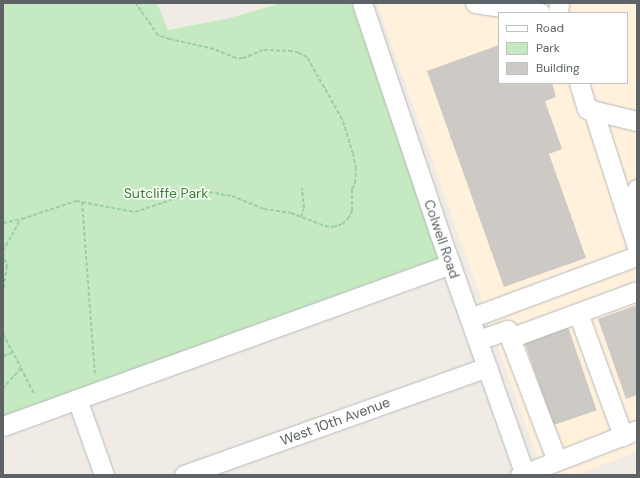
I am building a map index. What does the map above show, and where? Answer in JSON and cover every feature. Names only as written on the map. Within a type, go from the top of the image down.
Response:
[{"type":"street","name":"Colwell Road","points":[[362,3],[523,474]]},
{"type":"street","points":[[475,3],[534,12]]},
{"type":"street","points":[[579,84],[587,109],[637,121]]},
{"type":"street","points":[[593,110],[637,247]]},
{"type":"street","points":[[628,219],[637,189]]},
{"type":"street","points":[[470,318],[637,256]]},
{"type":"street","points":[[3,426],[451,264]]},
{"type":"street","points":[[510,338],[637,292]]},
{"type":"street","points":[[523,474],[630,433],[578,313]]},
{"type":"street","points":[[478,340],[507,330],[557,461]]},
{"type":"street","name":"West 10th Avenue","points":[[184,475],[487,367]]},
{"type":"street","points":[[77,399],[104,475]]},
{"type":"path","points":[[3,223],[20,220],[76,201],[135,212],[191,192],[203,191],[232,196],[264,209],[279,210],[325,226],[333,227],[345,221],[352,211],[352,189],[355,184],[356,169],[353,154],[342,119],[307,57],[292,51],[263,50],[243,58],[236,58],[214,49],[170,39],[158,34],[136,3]]},
{"type":"path","points":[[302,188],[304,208],[302,217]]},
{"type":"path","points":[[82,202],[95,378]]},
{"type":"path","points":[[3,290],[7,266],[3,252],[20,220]]},
{"type":"path","points":[[3,334],[35,395]]},
{"type":"path","points":[[3,356],[12,353]]},
{"type":"path","points":[[3,388],[21,368]]},
{"type":"shaded area","points":[[377,3],[637,3],[637,452],[576,475],[543,475]]},
{"type":"green space","name":"Sutcliffe Park","points":[[3,3],[157,3],[168,30],[226,19],[282,3],[352,3],[451,264],[3,424]]},
{"type":"building","points":[[498,45],[498,84],[552,84],[556,97],[545,101],[562,149],[549,154],[586,258],[504,287],[427,71]]},
{"type":"building","points":[[637,305],[637,395],[626,399],[598,319]]},
{"type":"building","points":[[568,327],[597,410],[553,425],[525,342]]}]
